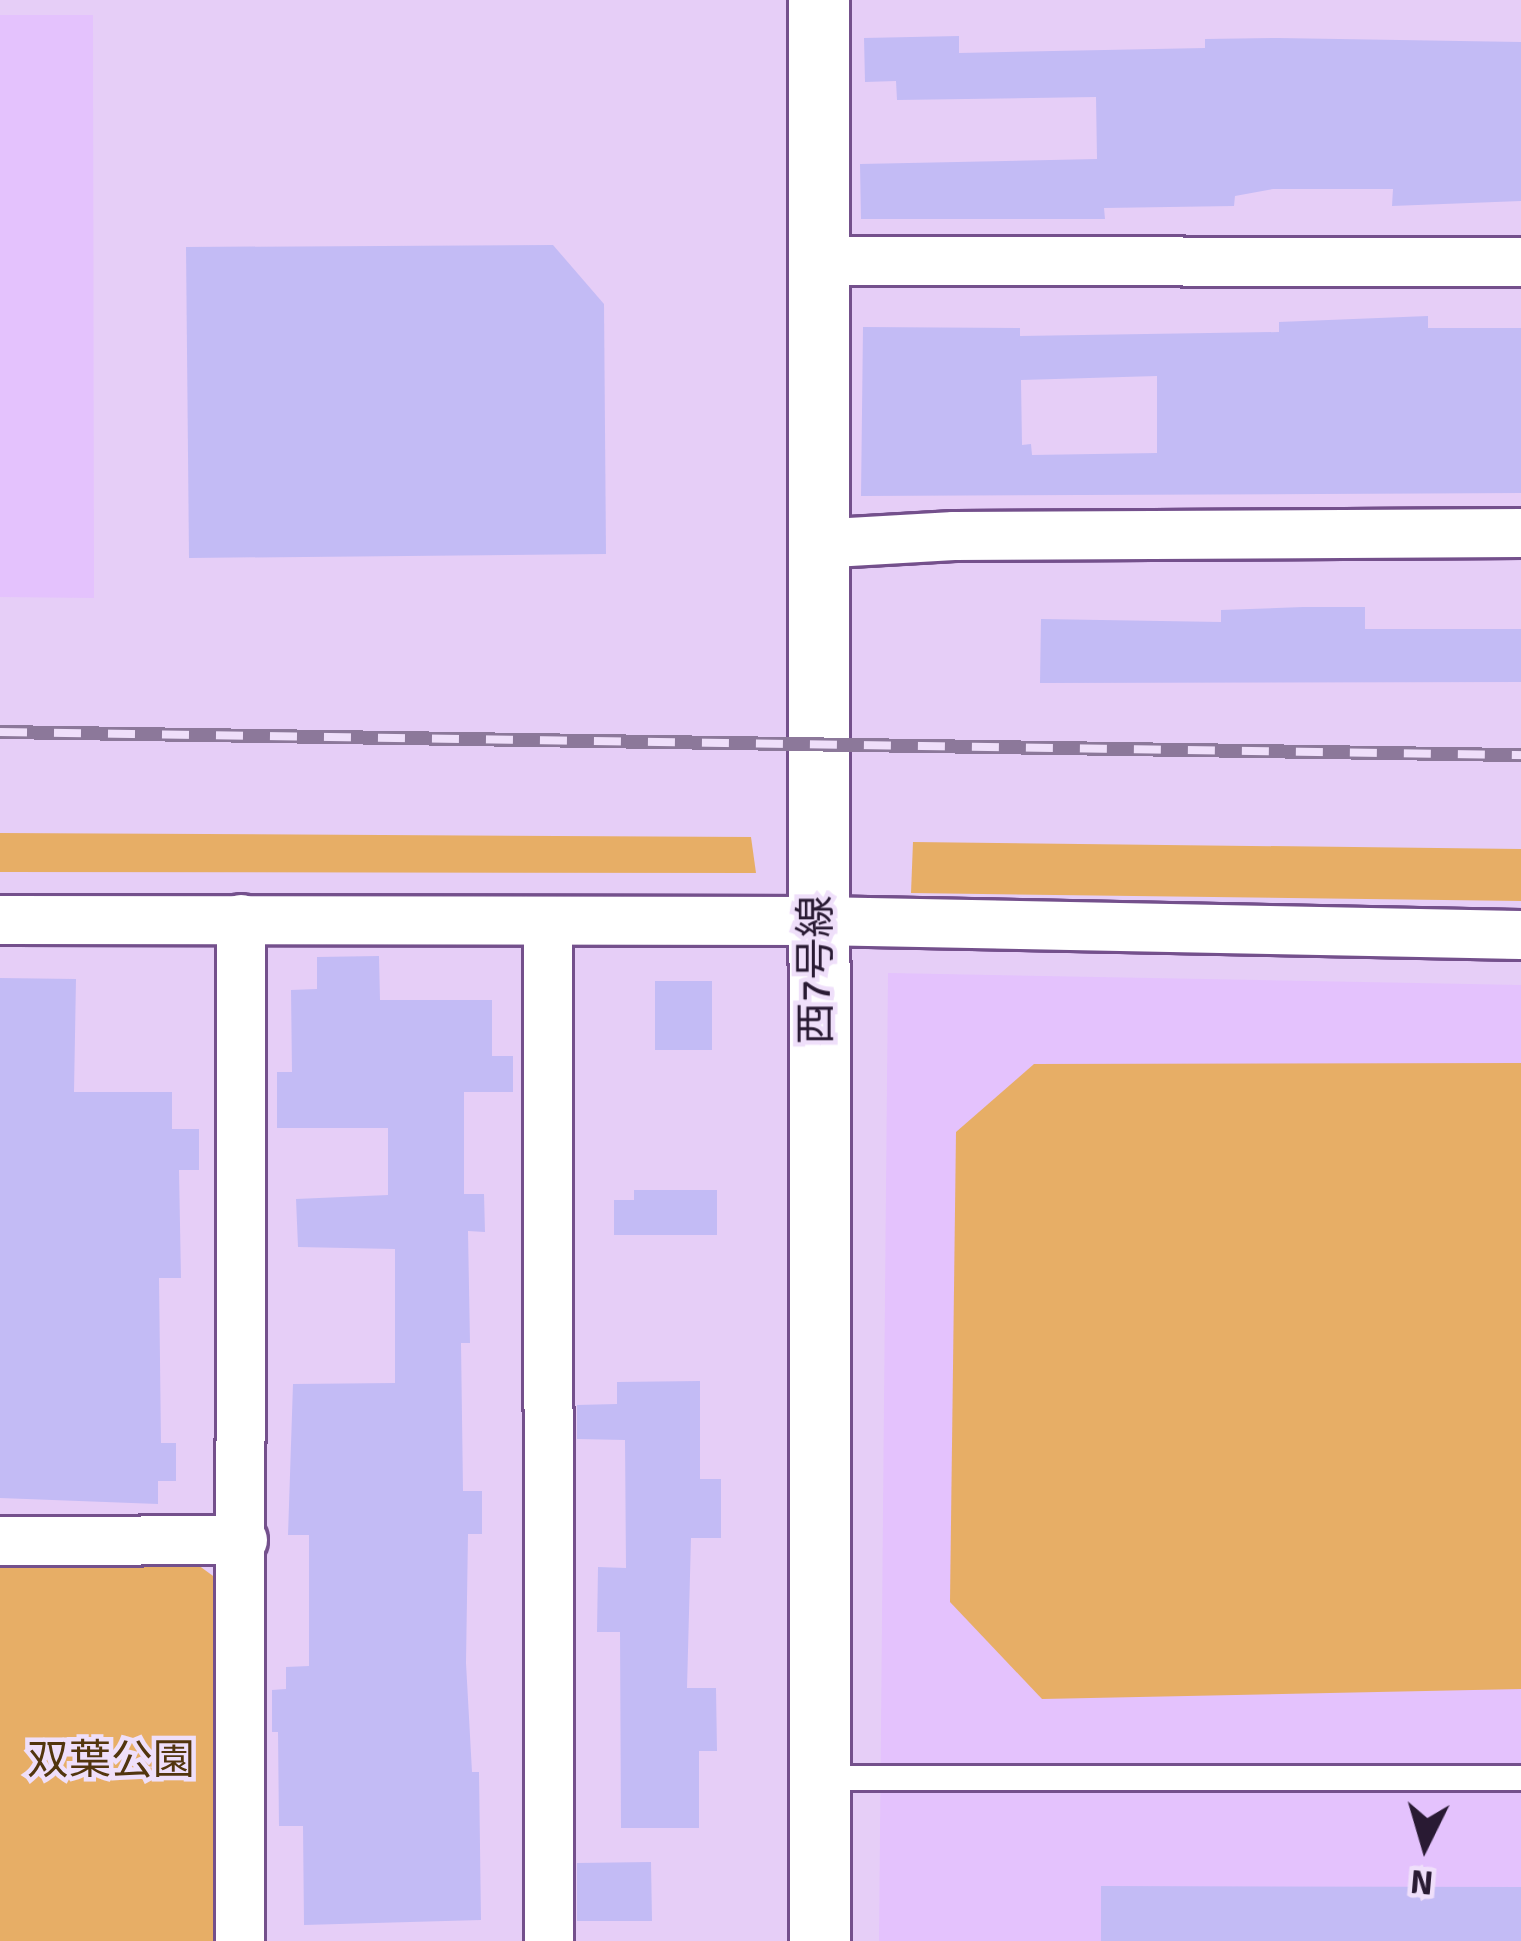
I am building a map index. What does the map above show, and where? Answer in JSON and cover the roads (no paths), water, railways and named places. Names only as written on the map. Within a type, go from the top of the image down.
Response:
[{"type":"street","name":"西7号線","points":[[819,0],[815,544],[820,1941]]},
{"type":"street","points":[[818,261],[1521,262]]},
{"type":"street","points":[[815,544],[954,536],[1521,533]]},
{"type":"street","points":[[240,1941],[241,919]]},
{"type":"street","points":[[0,920],[817,921],[1521,934]]},
{"type":"street","points":[[548,922],[549,1941]]},
{"type":"street","points":[[0,1541],[243,1540]]},
{"type":"lane","points":[[821,1778],[1521,1778]]},
{"type":"railway","points":[[0,732],[1521,755]]},
{"type":"park label","name":"双葉公園","points":[[111,1761]]}]
